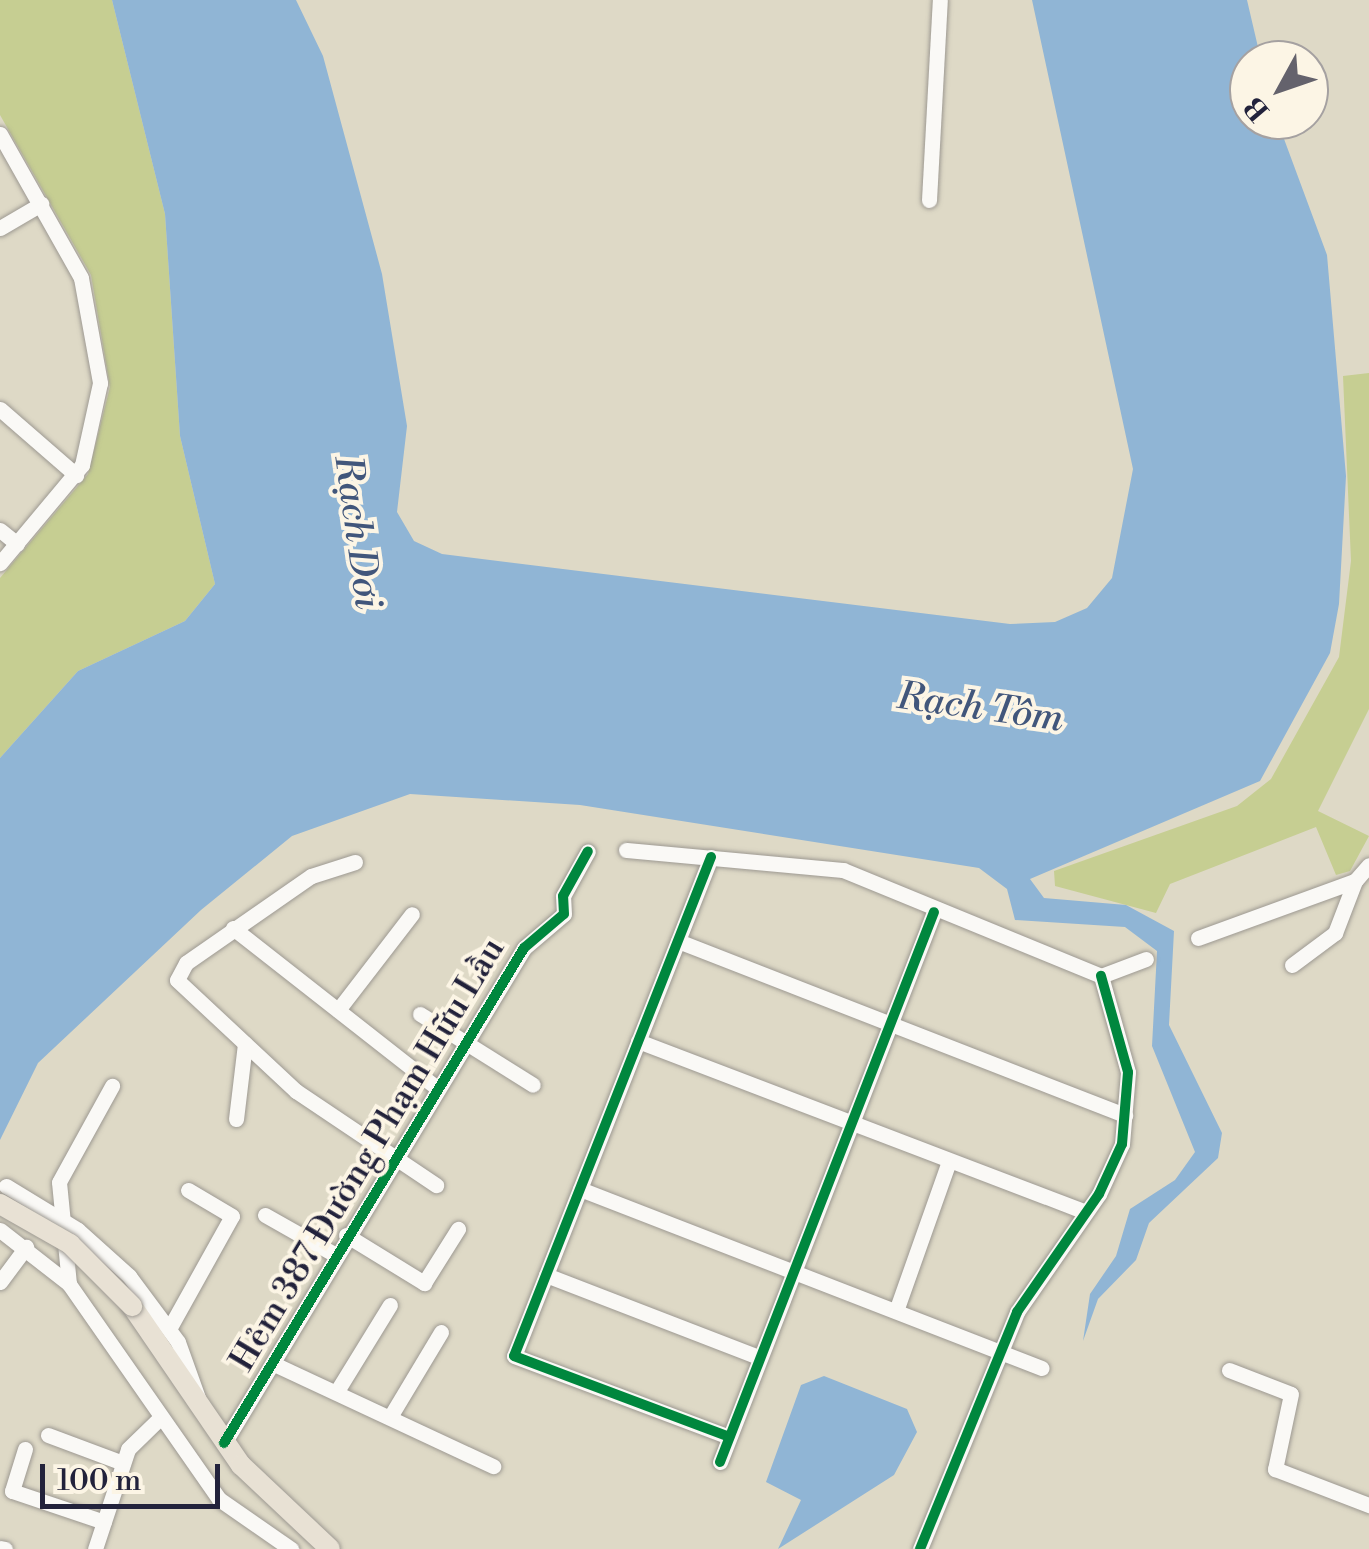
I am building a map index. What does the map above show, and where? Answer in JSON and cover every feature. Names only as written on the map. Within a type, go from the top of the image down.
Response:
[{"type":"main road","points":[[3,1195],[70,1244],[132,1306],[224,1443],[330,1549]]},
{"type":"street","points":[[928,200],[940,0]]},
{"type":"street","points":[[0,134],[81,278],[98,350],[94,432],[76,475],[0,563]]},
{"type":"street","points":[[0,228],[41,204]]},
{"type":"street","points":[[0,409],[76,475]]},
{"type":"street","points":[[0,530],[16,544]]},
{"type":"street","points":[[626,850],[843,870],[934,912],[1101,976],[1146,958]]},
{"type":"street","name":"Hẻm 387 Đường Phạm Hữu Lầu","points":[[224,1443],[274,1364],[334,1254],[524,948],[564,914],[563,896],[588,851]]},
{"type":"street","points":[[711,856],[514,1356],[729,1437]]},
{"type":"street","points":[[355,862],[310,876],[233,928],[177,980],[244,1044],[394,1159],[436,1186]]},
{"type":"street","points":[[1292,965],[1335,933],[1355,881],[1369,865]]},
{"type":"street","points":[[1198,938],[1355,881]]},
{"type":"street","points":[[720,1462],[934,912]]},
{"type":"street","points":[[338,1010],[412,914]]},
{"type":"street","points":[[233,928],[437,1088]]},
{"type":"street","points":[[678,941],[1125,1115]]},
{"type":"street","points":[[920,1549],[1000,1351],[1122,1144],[1128,1072],[1101,976]]},
{"type":"street","points":[[420,1014],[463,1046],[534,1085]]},
{"type":"street","points":[[638,1041],[1085,1212]]},
{"type":"street","points":[[236,1119],[244,1044]]},
{"type":"street","points":[[69,1284],[62,1219],[63,1162],[112,1086]]},
{"type":"street","points":[[896,1311],[949,1161]]},
{"type":"street","points":[[580,1188],[1041,1368]]},
{"type":"street","points":[[169,1329],[232,1216],[188,1190]]},
{"type":"street","points":[[3,1195],[62,1219],[121,1268],[169,1329],[199,1406]]},
{"type":"street","points":[[265,1215],[334,1254]]},
{"type":"street","points":[[346,1235],[424,1283],[458,1229]]},
{"type":"street","points":[[0,1282],[13,1238],[69,1284],[219,1498],[292,1549]]},
{"type":"street","points":[[546,1275],[758,1357]]},
{"type":"street","points":[[336,1391],[390,1305]]},
{"type":"street","points":[[390,1416],[441,1332]]},
{"type":"street","points":[[274,1364],[493,1466]]},
{"type":"street","points":[[1229,1370],[1291,1394],[1275,1470],[1369,1505]]},
{"type":"street","points":[[94,1549],[123,1463],[161,1416]]},
{"type":"street","points":[[48,1435],[123,1463]]},
{"type":"street","points":[[25,1450],[12,1491],[104,1522]]},
{"type":"green space","points":[[0,0],[112,0],[165,214],[180,436],[215,584],[185,621],[78,671],[0,758],[0,578],[88,474],[110,387],[91,275],[0,115]]},
{"type":"green space","points":[[1369,373],[1369,709],[1318,811],[1369,836],[1350,871],[1336,875],[1316,827],[1170,884],[1156,913],[1055,886],[1054,871],[1237,806],[1271,779],[1339,657],[1351,561],[1343,376]]},
{"type":"water","points":[[112,0],[296,0],[323,56],[382,274],[407,426],[397,512],[414,541],[442,554],[1010,624],[1055,622],[1087,608],[1112,578],[1133,469],[1032,0],[1247,0],[1256,40],[1229,40],[1229,140],[1284,140],[1327,255],[1346,476],[1339,604],[1330,653],[1260,781],[1030,879],[1044,898],[1126,905],[1174,931],[1169,1025],[1222,1133],[1218,1158],[1149,1223],[1136,1260],[1098,1299],[1083,1341],[1090,1294],[1116,1256],[1130,1209],[1175,1180],[1195,1152],[1152,1046],[1157,951],[1125,927],[1015,920],[1007,889],[979,868],[580,805],[410,794],[292,836],[201,910],[38,1063],[0,1140],[0,758],[78,671],[185,621],[215,584],[180,436],[165,214]]},
{"type":"water","points":[[824,1376],[907,1409],[917,1432],[894,1475],[778,1549],[801,1500],[766,1482],[801,1385]]},
{"type":"cycle path","points":[[224,1443],[524,948],[564,914],[563,896],[588,851]]},
{"type":"cycle path","points":[[711,857],[514,1356],[729,1437]]},
{"type":"cycle path","points":[[720,1462],[934,912]]},
{"type":"cycle path","points":[[920,1549],[1017,1312],[1099,1194],[1122,1144],[1128,1072],[1101,976]]},
{"type":"water label","name":"Rạch Dơi","points":[[357,532]]},
{"type":"water label","name":"Rạch Tôm","points":[[980,708]]}]
